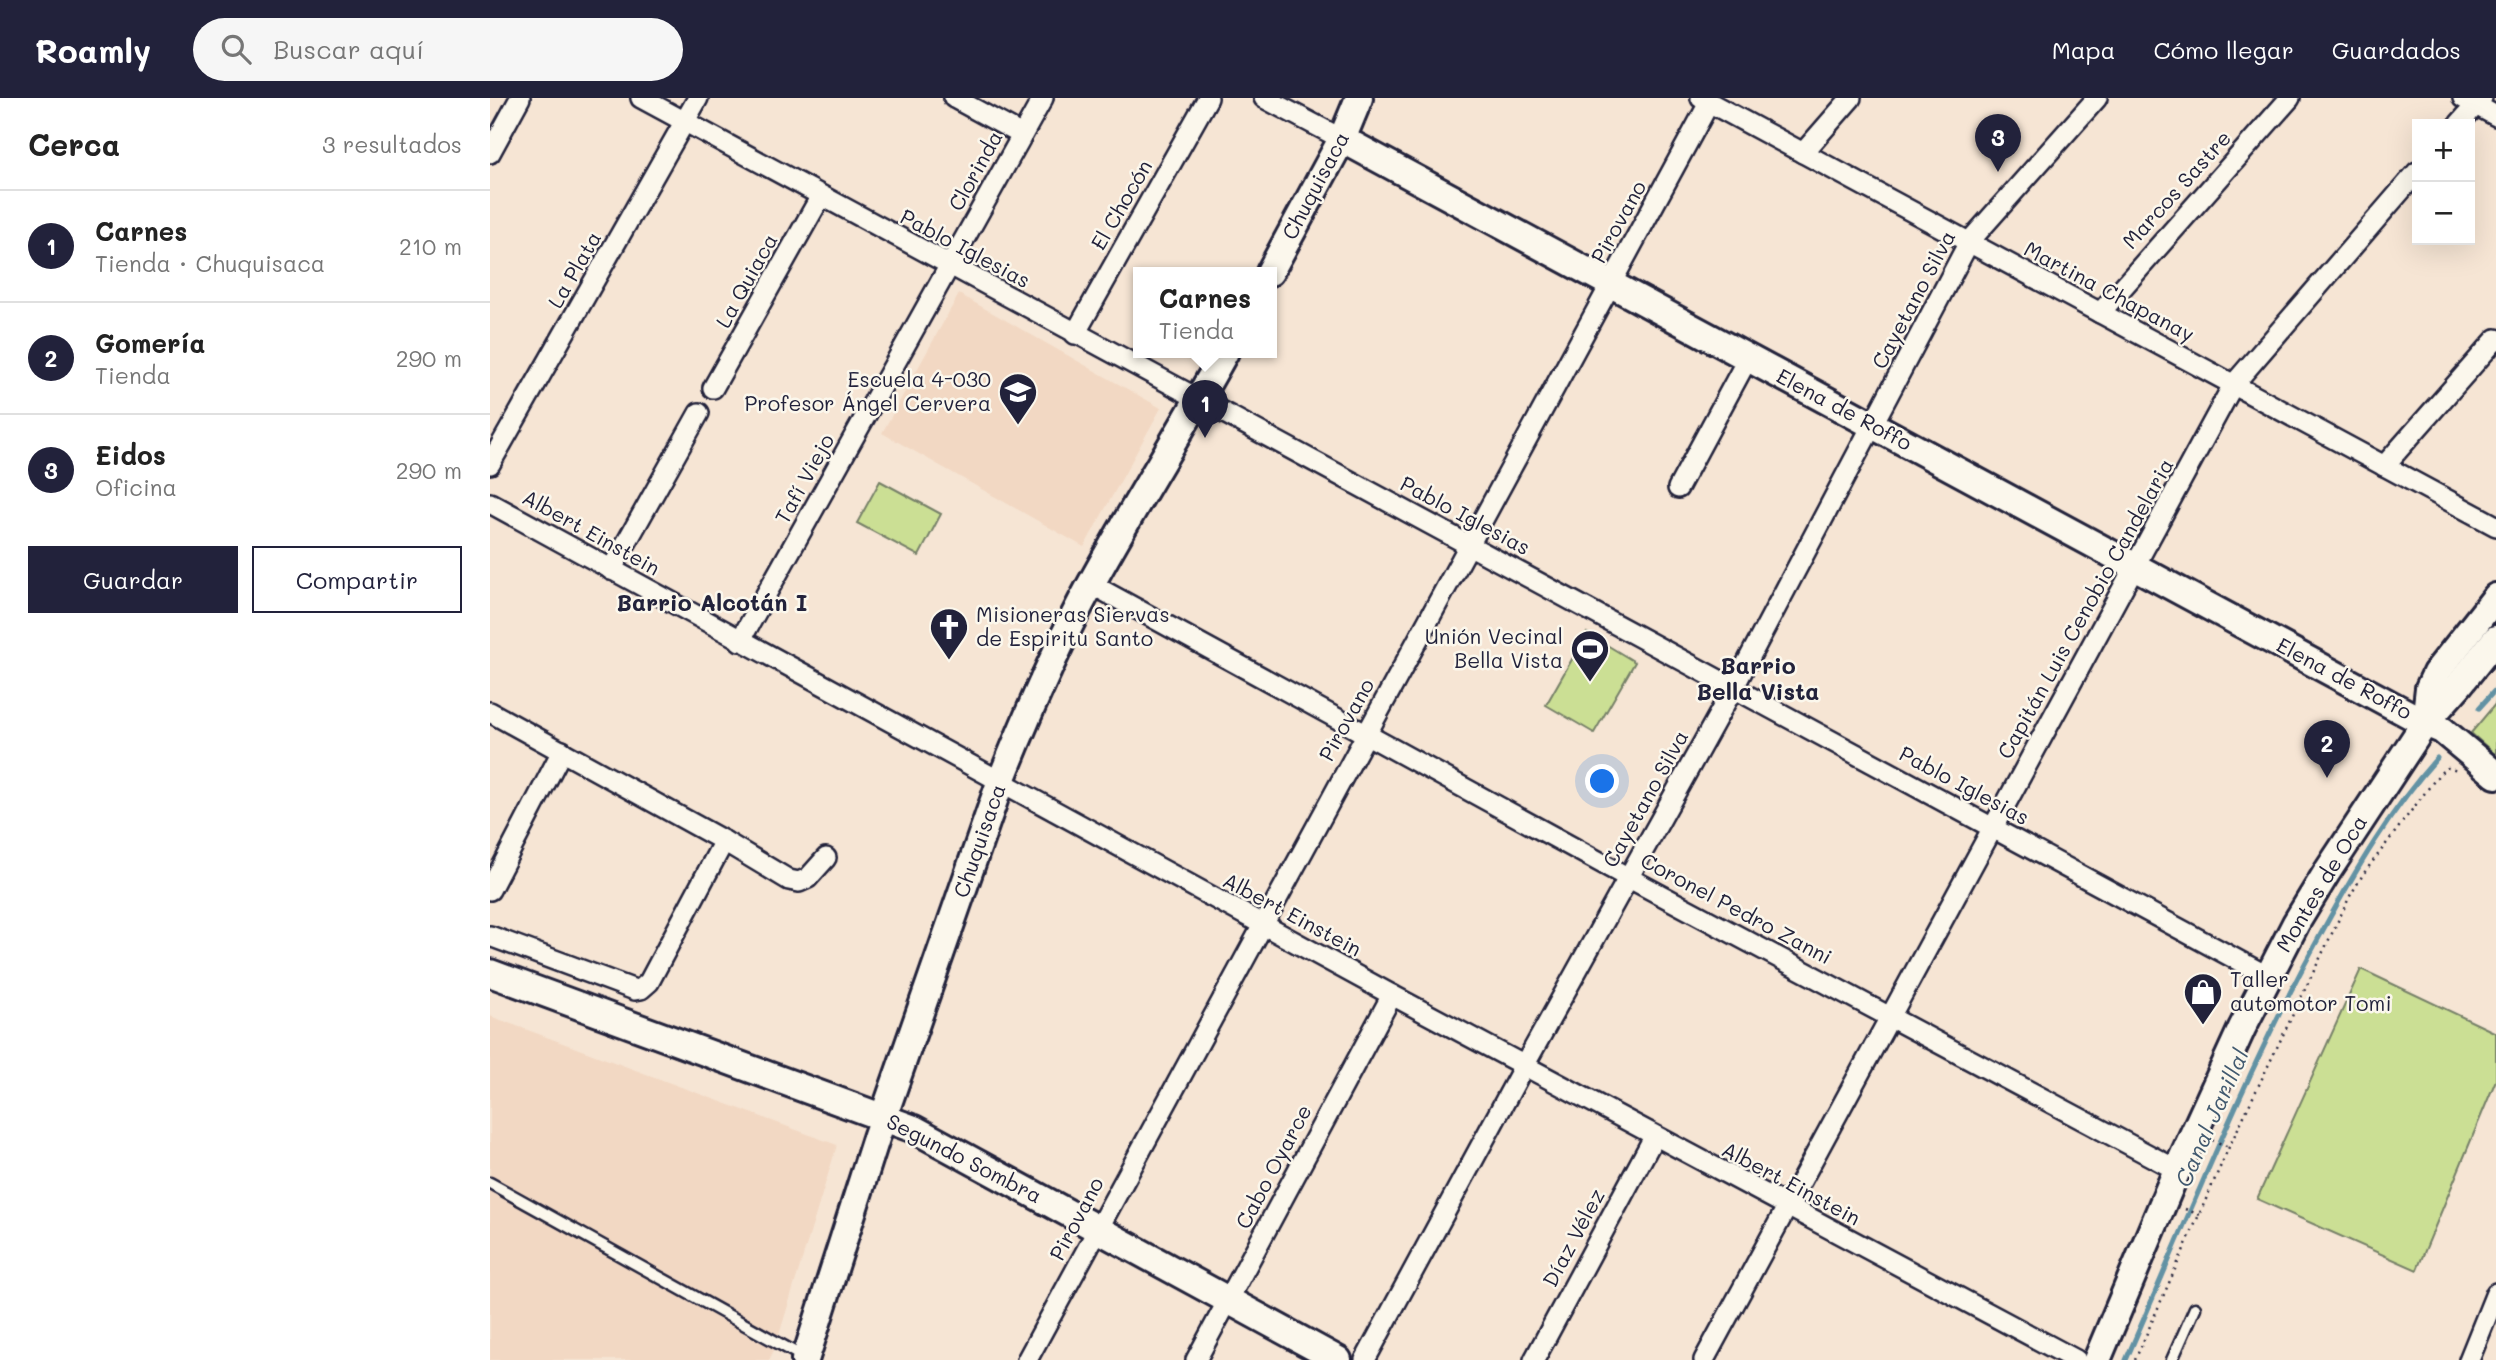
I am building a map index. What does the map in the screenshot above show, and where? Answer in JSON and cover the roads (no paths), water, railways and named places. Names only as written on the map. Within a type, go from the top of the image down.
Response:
[{"type":"street","points":[[490,153],[520,98]]},
{"type":"street","name":"Pablo Iglesias","points":[[641,98],[2267,976]]},
{"type":"street","name":"La Plata","points":[[490,464],[698,98]]},
{"type":"street","points":[[954,98],[1023,135]]},
{"type":"street","name":"Clorinda","points":[[949,266],[1043,98]]},
{"type":"street","name":"El Chocón","points":[[1075,334],[1208,98]]},
{"type":"street","name":"Elena de Roffo","points":[[1264,98],[2442,730],[2496,775]]},
{"type":"street","name":"Chuquisaca","points":[[1273,267],[1342,139],[1359,98]]},
{"type":"street","points":[[1803,153],[1851,98]]},
{"type":"street","name":"Cayetano Silva","points":[[1365,1360],[1734,687],[1969,242],[2097,98]]},
{"type":"street","name":"Marcos Sastre","points":[[2100,313],[2290,98]]},
{"type":"street","name":"Martina Chapanay","points":[[1705,100],[2496,526]]},
{"type":"street","name":"Pirovano","points":[[1027,1360],[1611,284],[1705,100]]},
{"type":"street","points":[[2462,119],[2473,100],[2496,116]]},
{"type":"street","name":"Capitán Luis Cenobio Candelaria","points":[[1704,1360],[2233,385],[2412,178]]},
{"type":"street","name":"La Quiaca","points":[[713,388],[821,196]]},
{"type":"street","name":"Tafí Viejo","points":[[740,641],[949,266]]},
{"type":"street","points":[[2384,466],[2496,340]]},
{"type":"street","name":"Chuquisaca","points":[[806,1359],[884,1116],[1000,783],[1050,664],[1091,584],[1222,358]]},
{"type":"street","points":[[1678,488],[1748,358]]},
{"type":"street","points":[[611,570],[699,413]]},
{"type":"street","name":"Albert Einstein","points":[[490,503],[1391,995],[2076,1360]]},
{"type":"street","name":"Coronel Pedro Zanni","points":[[1091,584],[1629,878],[2177,1170]]},
{"type":"street","name":"Montes de Oca","points":[[2425,723],[2429,688],[2436,673],[2496,597]]},
{"type":"street","name":"Montes de Oca","points":[[2097,1360],[2177,1170],[2267,976],[2327,872],[2425,723],[2496,639]]},
{"type":"street","points":[[490,712],[724,841],[789,880],[799,882],[808,878],[826,858]]},
{"type":"street","points":[[490,891],[562,751]]},
{"type":"street","points":[[490,936],[635,990],[641,989],[649,982],[724,841]]},
{"type":"street","name":"Segundo Sombra","points":[[490,973],[914,1129],[1338,1360]]},
{"type":"street","name":"Cabo Oyarce","points":[[1196,1360],[1391,995]]},
{"type":"street","name":"Díaz Vélez","points":[[1534,1360],[1654,1137]]},
{"type":"street","points":[[2469,1360],[2496,1293]]},
{"type":"lane","points":[[490,1183],[806,1359]]},
{"type":"lane","points":[[2172,1360],[2195,1308]]},
{"type":"waterway","name":"Canal Jarillal","points":[[2479,708],[2496,689]]},
{"type":"waterway","name":"Canal Jarillal","points":[[2126,1360],[2220,1143],[2295,982],[2361,863],[2420,777],[2437,758]]},
{"type":"place","name":"Eidos","points":[[1998,172]]},
{"type":"place","name":"Escuela 4-030 Profesor Ángel Cervera","points":[[1018,426]]},
{"type":"place","name":"Carnes","points":[[1205,438]]},
{"type":"place","name":"Misioneras Siervas de Espiritu Santo","points":[[949,661]]},
{"type":"place","name":"Unión Vecinal Bella Vista","points":[[1590,683]]},
{"type":"place","name":"Gomería","points":[[2327,778]]},
{"type":"place","name":"Taller automotor Tomi","points":[[2203,1026]]},
{"type":"district","name":"Barrio Alcotán I","points":[[712,603]]},
{"type":"district","name":"Barrio Bella Vista","points":[[1758,679]]}]
